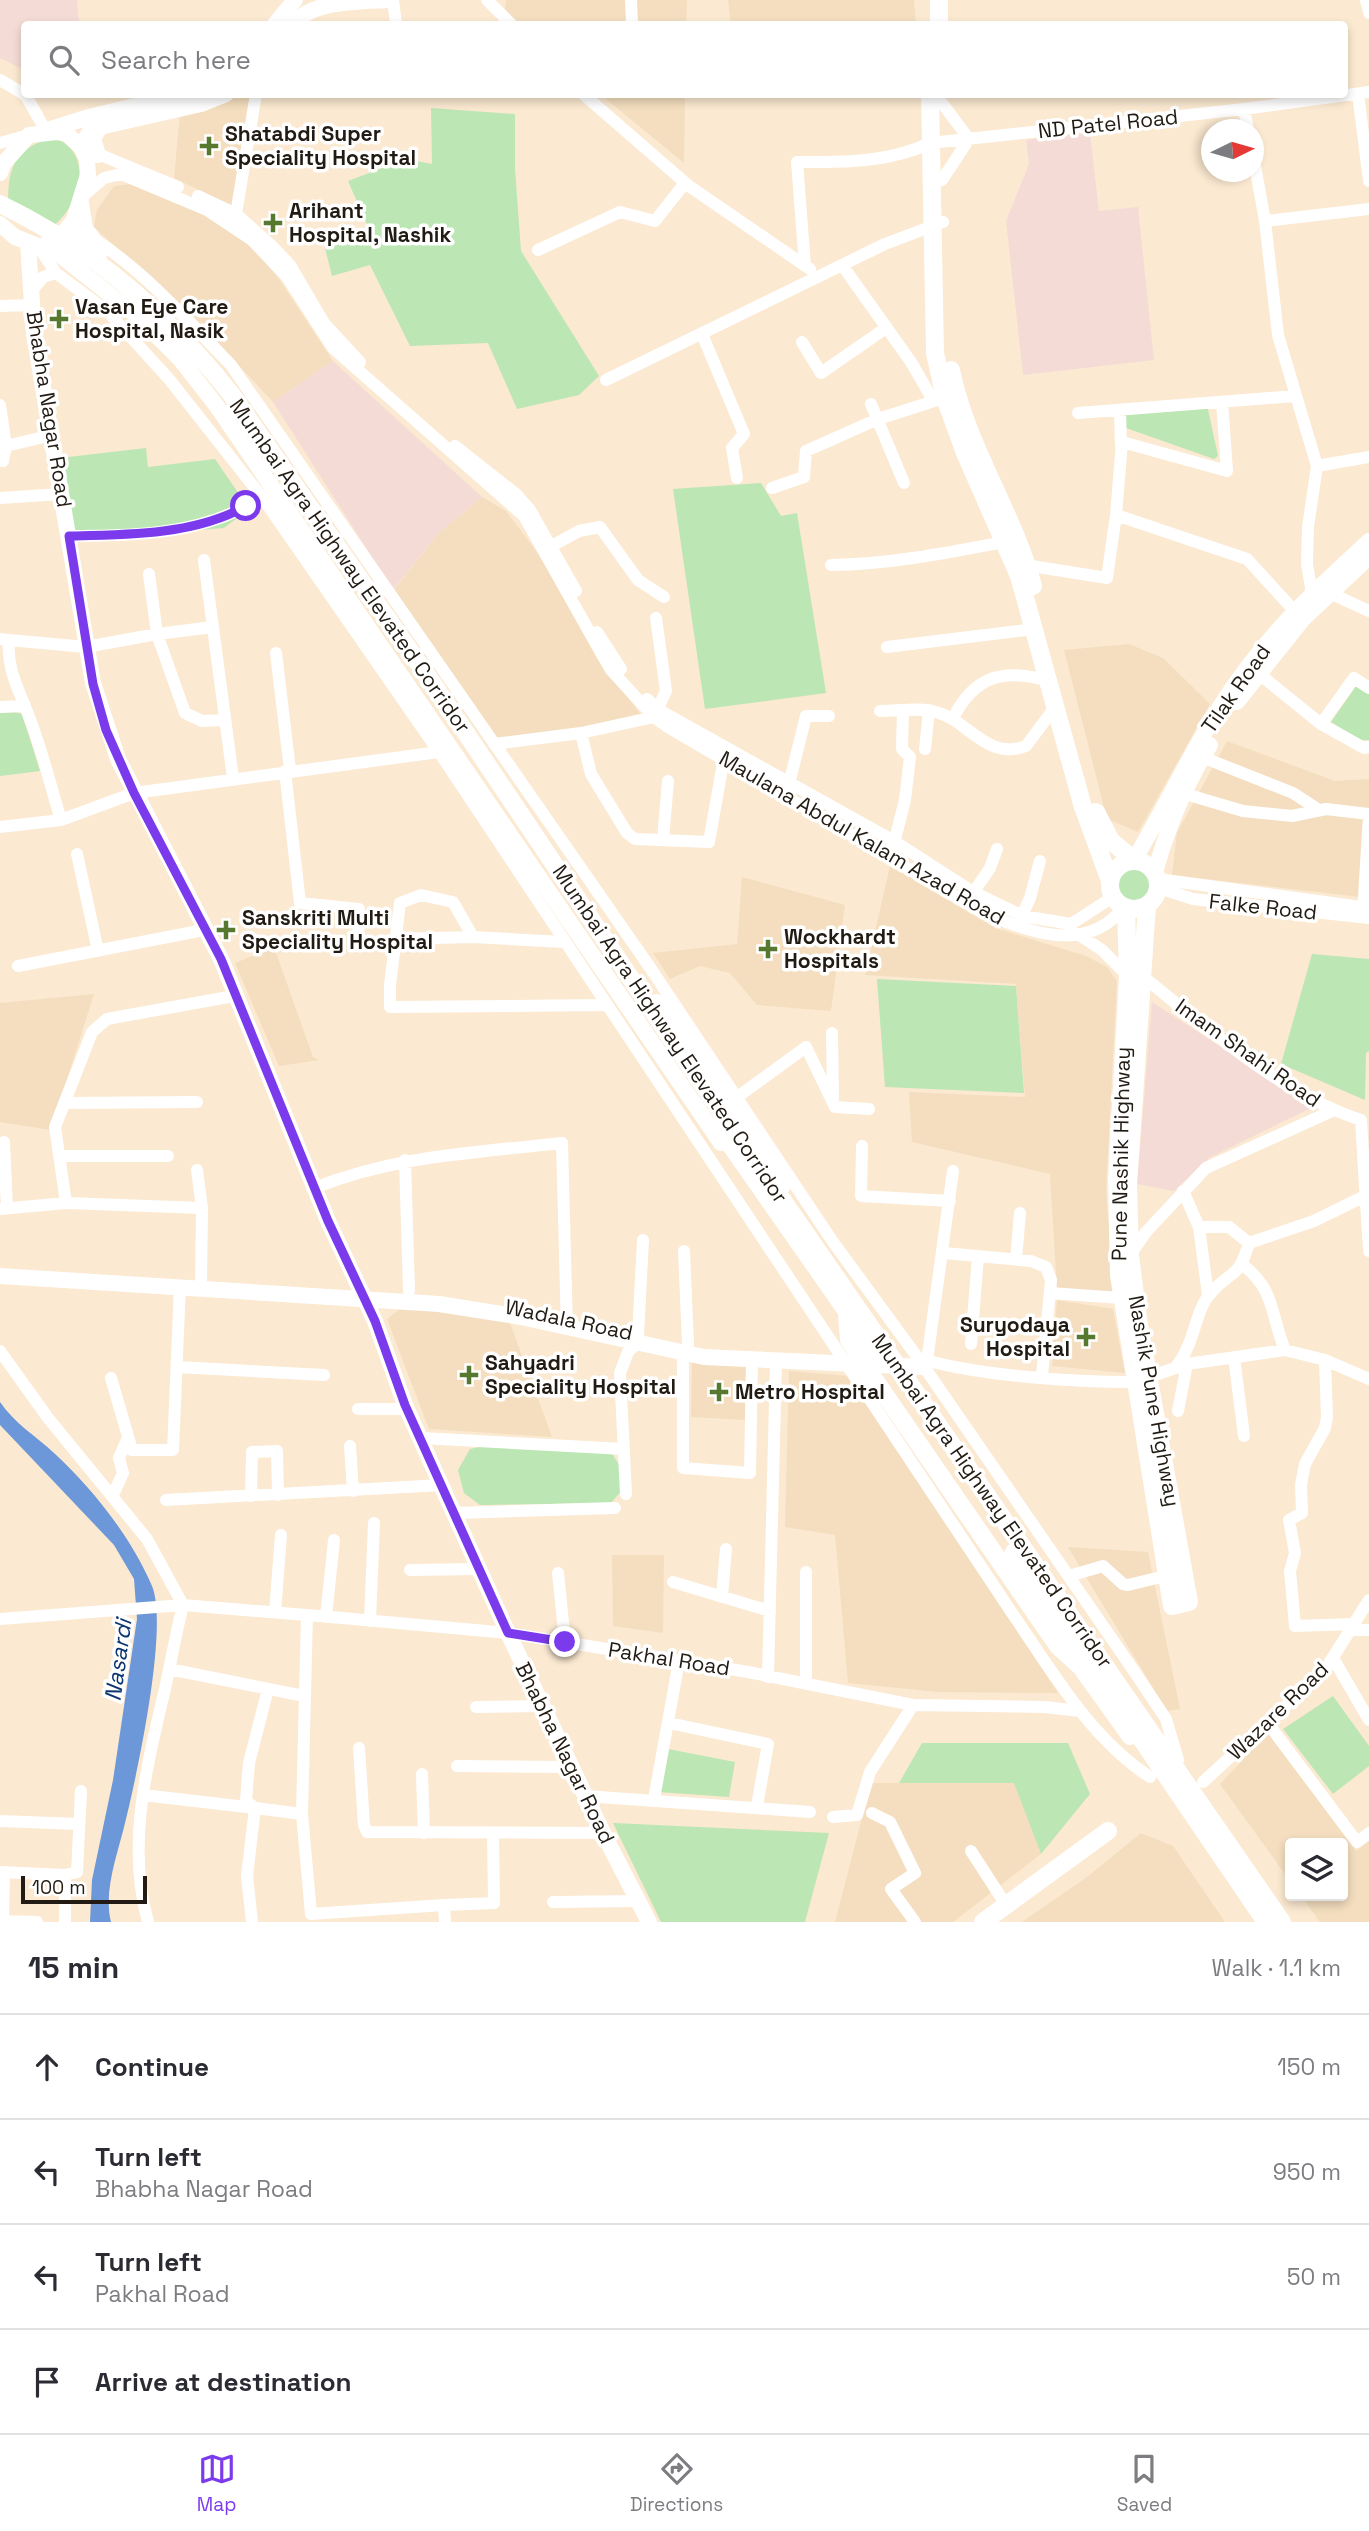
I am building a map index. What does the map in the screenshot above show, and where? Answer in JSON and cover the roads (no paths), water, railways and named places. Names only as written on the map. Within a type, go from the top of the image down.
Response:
[{"type":"highway","points":[[930,0],[930,21]]},
{"type":"highway","points":[[939,0],[939,21]]},
{"type":"highway","points":[[938,98],[935,353],[945,397],[965,453],[1021,564],[1094,808],[1111,841],[1134,860],[1146,863],[1157,880],[1147,906],[1118,898],[1116,868],[1134,860]]},
{"type":"highway","points":[[936,143],[942,180],[938,224]]},
{"type":"highway","name":"Mumbai Agra Highway Elevated Corridor","points":[[0,204],[70,241],[111,272],[176,330],[231,394],[433,684],[1266,1922]]},
{"type":"highway","name":"Mumbai Agra Highway Elevated Corridor","points":[[0,213],[31,229],[99,276],[165,334],[203,376],[340,568],[640,1013],[851,1307],[1282,1922]]},
{"type":"highway","points":[[1021,564],[1056,706]]},
{"type":"highway","name":"Pune Nashik Highway","points":[[1056,706],[1083,807],[1118,898],[1134,976],[1117,1179],[1121,1298],[1142,1380],[1169,1575],[1180,1604]]},
{"type":"highway","name":"Nashik Pune Highway","points":[[1147,906],[1134,976],[1128,1184],[1130,1255],[1142,1380],[1180,1604]]},
{"type":"highway","points":[[851,1307],[893,1337],[1089,1625],[1101,1651]]},
{"type":"highway","points":[[851,1307],[849,1340],[1058,1646],[1080,1666]]},
{"type":"highway","points":[[983,1922],[1003,1914],[1111,1835]]},
{"type":"main road","points":[[279,21],[294,9],[323,4],[391,0]]},
{"type":"main road","points":[[0,173],[3,164],[29,135],[168,98]]},
{"type":"main road","points":[[81,147],[89,133],[100,127],[201,104],[216,98]]},
{"type":"main road","points":[[98,155],[93,139],[100,127]]},
{"type":"main road","points":[[37,244],[70,228],[88,175],[87,159],[81,147],[67,134],[46,131]]},
{"type":"main road","points":[[0,223],[37,244],[137,316],[180,359],[216,405],[1152,1774]]},
{"type":"main road","points":[[70,228],[159,304],[203,349],[238,392],[915,1361],[1101,1651],[1178,1760]]},
{"type":"main road","name":"Bhabha Nagar Road","points":[[37,244],[31,298],[86,647],[106,730],[134,793],[221,959],[234,996],[408,1409],[508,1633],[603,1833],[649,1922]]},
{"type":"main road","name":"Tilak Road","points":[[1157,880],[1165,836],[1182,793],[1202,757],[1312,594],[1369,541]]},
{"type":"main road","name":"Tilak Road","points":[[1134,860],[1182,769],[1230,692],[1299,615],[1330,593],[1369,557]]},
{"type":"main road","name":"Wadala Road","points":[[0,1269],[361,1293],[567,1323]]},
{"type":"main road","name":"Wadala Road","points":[[0,1276],[180,1286],[201,1284]]},
{"type":"main road","name":"Wadala Road","points":[[361,1293],[409,1291],[464,1298],[637,1339],[752,1360],[845,1360]]},
{"type":"main road","name":"Wadala Road","points":[[686,1349],[702,1348],[845,1360]]},
{"type":"main road","points":[[845,1360],[915,1361]]},
{"type":"street","points":[[391,0],[395,21]]},
{"type":"street","points":[[487,0],[508,21]]},
{"type":"street","points":[[631,0],[632,21]]},
{"type":"street","points":[[1366,0],[1369,13]]},
{"type":"street","points":[[0,80],[21,92]]},
{"type":"street","points":[[1364,93],[1369,181]]},
{"type":"street","points":[[27,98],[46,131]]},
{"type":"street","points":[[233,218],[255,98]]},
{"type":"street","points":[[588,98],[685,183],[820,276]]},
{"type":"street","points":[[939,98],[969,139],[942,180]]},
{"type":"street","name":"ND Patel Road","points":[[805,266],[796,163],[857,161],[911,151],[936,143],[1326,98]]},
{"type":"street","points":[[1244,109],[1246,119]]},
{"type":"street","points":[[0,143],[29,135]]},
{"type":"street","name":"Maulana Abdul Kalam Azad Road","points":[[81,147],[180,198],[233,218],[287,277],[322,335],[524,516],[549,548],[600,654],[656,713],[725,751],[781,792],[891,857],[1019,921],[1057,936],[1078,934],[1110,923],[1118,898]]},
{"type":"street","points":[[124,171],[104,178],[82,197],[88,228],[94,237],[154,286],[231,365],[649,966],[915,1361],[1069,1576],[1166,1719],[1178,1760]]},
{"type":"street","points":[[1258,182],[1278,335],[1317,466],[1308,527],[1307,564],[1312,594]]},
{"type":"street","points":[[538,250],[620,212],[655,220],[685,183]]},
{"type":"street","points":[[1265,221],[1369,209]]},
{"type":"street","points":[[606,380],[842,265],[938,224]]},
{"type":"street","points":[[70,228],[94,237]]},
{"type":"street","points":[[37,244],[56,273],[107,311],[177,389],[262,497],[439,752],[605,1005],[1080,1711],[1121,1758],[1152,1774]]},
{"type":"street","points":[[772,488],[804,477],[806,451],[878,419],[945,397],[886,328],[842,265]]},
{"type":"street","points":[[0,306],[31,298],[43,277],[56,273]]},
{"type":"street","points":[[802,342],[821,373],[886,328]]},
{"type":"street","points":[[702,334],[744,433],[732,448],[737,478]]},
{"type":"street","points":[[1078,414],[1295,396]]},
{"type":"street","points":[[1121,445],[1126,442],[1227,471],[1222,402]]},
{"type":"street","points":[[871,404],[904,484]]},
{"type":"street","points":[[0,405],[6,446],[3,461],[0,461]]},
{"type":"street","points":[[1021,564],[1107,578],[1116,515],[1121,445],[1120,410]]},
{"type":"street","points":[[6,446],[52,436]]},
{"type":"street","points":[[1317,466],[1369,457]]},
{"type":"street","points":[[0,498],[62,494]]},
{"type":"street","points":[[69,536],[140,533],[223,519],[246,506]]},
{"type":"street","points":[[1116,515],[1247,559],[1299,615]]},
{"type":"street","points":[[549,548],[579,531],[600,527],[638,580],[664,597]]},
{"type":"street","points":[[831,565],[886,563],[1010,538]]},
{"type":"street","points":[[204,560],[233,778]]},
{"type":"street","points":[[149,574],[157,634],[185,713],[202,721],[225,720]]},
{"type":"street","points":[[1330,593],[1369,611]]},
{"type":"street","points":[[494,744],[581,733],[656,713],[666,691],[656,618]]},
{"type":"street","points":[[61,820],[12,675],[5,639],[86,647],[214,627]]},
{"type":"street","points":[[887,647],[1035,629]]},
{"type":"street","points":[[276,653],[300,903],[359,909],[358,938]]},
{"type":"street","points":[[1258,673],[1321,724],[1364,748],[1369,747]]},
{"type":"street","points":[[953,718],[962,700],[983,681],[999,676],[1021,675],[1049,681]]},
{"type":"street","points":[[1321,724],[1354,678],[1369,688]]},
{"type":"street","points":[[0,707],[24,706]]},
{"type":"street","points":[[880,711],[929,710],[953,718],[982,742],[1006,750],[1026,746],[1056,706]]},
{"type":"street","points":[[925,749],[929,710]]},
{"type":"street","points":[[891,857],[905,800],[910,757],[902,749],[903,711]]},
{"type":"street","points":[[781,792],[790,780],[806,716],[829,716]]},
{"type":"street","points":[[581,733],[591,774],[627,833],[635,839],[709,842],[725,751],[790,780],[894,841],[970,898],[990,868],[997,849]]},
{"type":"street","points":[[0,827],[61,820],[134,793],[439,752]]},
{"type":"street","points":[[1202,757],[1293,793],[1319,810]]},
{"type":"street","points":[[663,840],[668,781]]},
{"type":"street","points":[[1182,793],[1243,811],[1292,816],[1319,810],[1369,814],[1366,913]]},
{"type":"street","points":[[77,855],[98,951]]},
{"type":"street","points":[[1040,861],[1019,921],[1071,924],[1118,898]]},
{"type":"street","name":"Falke Road","points":[[1157,880],[1366,913]]},
{"type":"street","points":[[473,937],[453,902],[421,895],[400,903],[390,1007],[605,1005]]},
{"type":"street","points":[[18,967],[204,930]]},
{"type":"street","points":[[1078,934],[1134,976]]},
{"type":"street","points":[[395,939],[473,937],[563,942]]},
{"type":"street","name":"Imam Shahi Road","points":[[1134,976],[1216,1035],[1332,1111],[1365,1116]]},
{"type":"street","points":[[66,1203],[55,1127],[92,1032],[107,1019],[234,996]]},
{"type":"street","points":[[832,1033],[833,1103]]},
{"type":"street","points":[[736,1098],[806,1047],[838,1109],[869,1108]]},
{"type":"street","points":[[64,1103],[197,1101]]},
{"type":"street","points":[[1130,1255],[1182,1191],[1206,1168],[1332,1111]]},
{"type":"street","points":[[1365,1116],[1368,1174],[1365,1196],[1369,1251]]},
{"type":"street","points":[[4,1142],[4,1208],[66,1203],[202,1208]]},
{"type":"street","points":[[314,1188],[358,1171],[405,1160],[562,1143],[567,1323]]},
{"type":"street","points":[[862,1146],[861,1196],[950,1201]]},
{"type":"street","points":[[59,1156],[169,1156]]},
{"type":"street","points":[[405,1160],[409,1291]]},
{"type":"street","points":[[197,1170],[202,1208],[201,1284]]},
{"type":"street","points":[[915,1361],[940,1255],[944,1253],[953,1171]]},
{"type":"street","points":[[1178,1411],[1181,1366],[1208,1295],[1199,1227],[1182,1191]]},
{"type":"street","points":[[1249,1243],[1314,1221],[1365,1196]]},
{"type":"street","points":[[1016,1260],[1020,1213]]},
{"type":"street","points":[[1199,1227],[1228,1227],[1249,1243]]},
{"type":"street","points":[[626,1494],[620,1373],[628,1352],[637,1339],[643,1240]]},
{"type":"street","points":[[1208,1295],[1243,1265],[1249,1243]]},
{"type":"street","points":[[684,1251],[686,1349],[682,1468],[750,1473],[752,1360]]},
{"type":"street","points":[[944,1253],[1016,1260],[1046,1267],[1051,1280],[1042,1376]]},
{"type":"street","points":[[971,1344],[978,1256]]},
{"type":"street","points":[[1243,1265],[1259,1278],[1269,1291],[1273,1317],[1285,1350]]},
{"type":"street","points":[[111,1378],[132,1450],[173,1450],[180,1286]]},
{"type":"street","points":[[1050,1293],[1121,1298]]},
{"type":"street","points":[[915,1361],[1092,1382],[1142,1380],[1181,1366],[1285,1350],[1325,1360],[1369,1379]]},
{"type":"street","points":[[0,1351],[48,1418],[147,1539],[178,1605],[169,1669],[148,1759],[143,1794],[138,1880],[148,1922]]},
{"type":"street","points":[[1234,1357],[1244,1437]]},
{"type":"street","points":[[1325,1360],[1325,1428],[1305,1464],[1301,1485],[1302,1513],[1289,1520],[1295,1553],[1290,1571],[1295,1626],[1353,1627],[1369,1630]]},
{"type":"street","points":[[768,1677],[776,1362]]},
{"type":"street","points":[[177,1367],[324,1375]]},
{"type":"street","points":[[358,1409],[408,1409]]},
{"type":"street","points":[[113,1495],[123,1473],[119,1458],[128,1437]]},
{"type":"street","points":[[421,1438],[624,1449]]},
{"type":"street","points":[[350,1446],[353,1490]]},
{"type":"street","points":[[251,1496],[252,1451],[277,1451],[278,1495]]},
{"type":"street","points":[[166,1500],[442,1485]]},
{"type":"street","points":[[455,1513],[615,1508]]},
{"type":"street","points":[[370,1620],[374,1523]]},
{"type":"street","points":[[275,1612],[281,1535]]},
{"type":"street","points":[[326,1617],[334,1540]]},
{"type":"street","points":[[722,1597],[726,1549]]},
{"type":"street","points":[[1069,1576],[1098,1566],[1107,1567],[1123,1584],[1128,1585],[1169,1575]]},
{"type":"street","points":[[410,1570],[480,1569]]},
{"type":"street","points":[[806,1572],[806,1684]]},
{"type":"street","points":[[558,1573],[565,1642]]},
{"type":"street","points":[[673,1583],[770,1611]]},
{"type":"street","name":"Wazare Road","points":[[1203,1782],[1325,1670],[1369,1600]]},
{"type":"street","name":"Pakhal Road","points":[[0,1619],[178,1605],[370,1620],[508,1633],[679,1661],[913,1705],[1045,1707],[1080,1711]]},
{"type":"street","points":[[307,1615],[302,1815],[311,1918],[494,1903],[493,1833]]},
{"type":"street","points":[[1333,1658],[1369,1720]]},
{"type":"street","points":[[654,1800],[679,1661]]},
{"type":"street","points":[[169,1669],[304,1696]]},
{"type":"street","points":[[255,1808],[246,1801],[249,1763],[268,1689]]},
{"type":"street","points":[[833,1817],[857,1815],[870,1772],[913,1705]]},
{"type":"street","points":[[476,1707],[543,1706]]},
{"type":"street","points":[[1267,1721],[1357,1842],[1369,1833]]},
{"type":"street","points":[[669,1723],[768,1744],[757,1806]]},
{"type":"street","points":[[359,1748],[363,1825],[367,1832],[603,1833]]},
{"type":"street","points":[[457,1766],[571,1767]]},
{"type":"street","points":[[422,1773],[424,1833]]},
{"type":"street","points":[[37,1922],[2,1921],[2,1872],[65,1875],[77,1872],[81,1791]]},
{"type":"street","points":[[143,1794],[302,1815]]},
{"type":"street","points":[[585,1796],[757,1806],[810,1812]]},
{"type":"street","points":[[252,1922],[247,1876],[255,1808]]},
{"type":"street","points":[[872,1813],[890,1822],[915,1873],[891,1889],[915,1922]]},
{"type":"street","points":[[0,1821],[79,1824]]},
{"type":"street","points":[[971,1851],[1003,1914]]},
{"type":"street","points":[[65,1875],[65,1922]]},
{"type":"street","points":[[553,1902],[638,1901]]},
{"type":"street","points":[[444,1905],[445,1922]]},
{"type":"water","points":[[0,1402],[19,1423],[69,1467],[97,1498],[122,1532],[152,1586],[157,1634],[154,1666],[137,1771],[112,1872],[109,1898],[111,1922],[90,1922],[92,1880],[113,1780],[137,1619],[134,1579],[114,1545],[0,1425]]},
{"type":"place","name":"Shatabdi Super Speciality Hospital","points":[[209,146]]},
{"type":"place","name":"Arihant Hospital, Nashik","points":[[273,223]]},
{"type":"place","name":"Vasan Eye Care Hospital, Nasik","points":[[59,319]]},
{"type":"place","name":"Sanskriti Multi Speciality Hospital","points":[[226,930]]},
{"type":"place","name":"Wockhardt Hospitals","points":[[768,949]]},
{"type":"place","name":"Suryodaya Hospital","points":[[1086,1337]]},
{"type":"place","name":"Sahyadri Speciality Hospital","points":[[469,1375]]},
{"type":"place","name":"Metro Hospital","points":[[719,1392]]},
{"type":"water label","name":"Nasardi","points":[[118,1660]]}]
